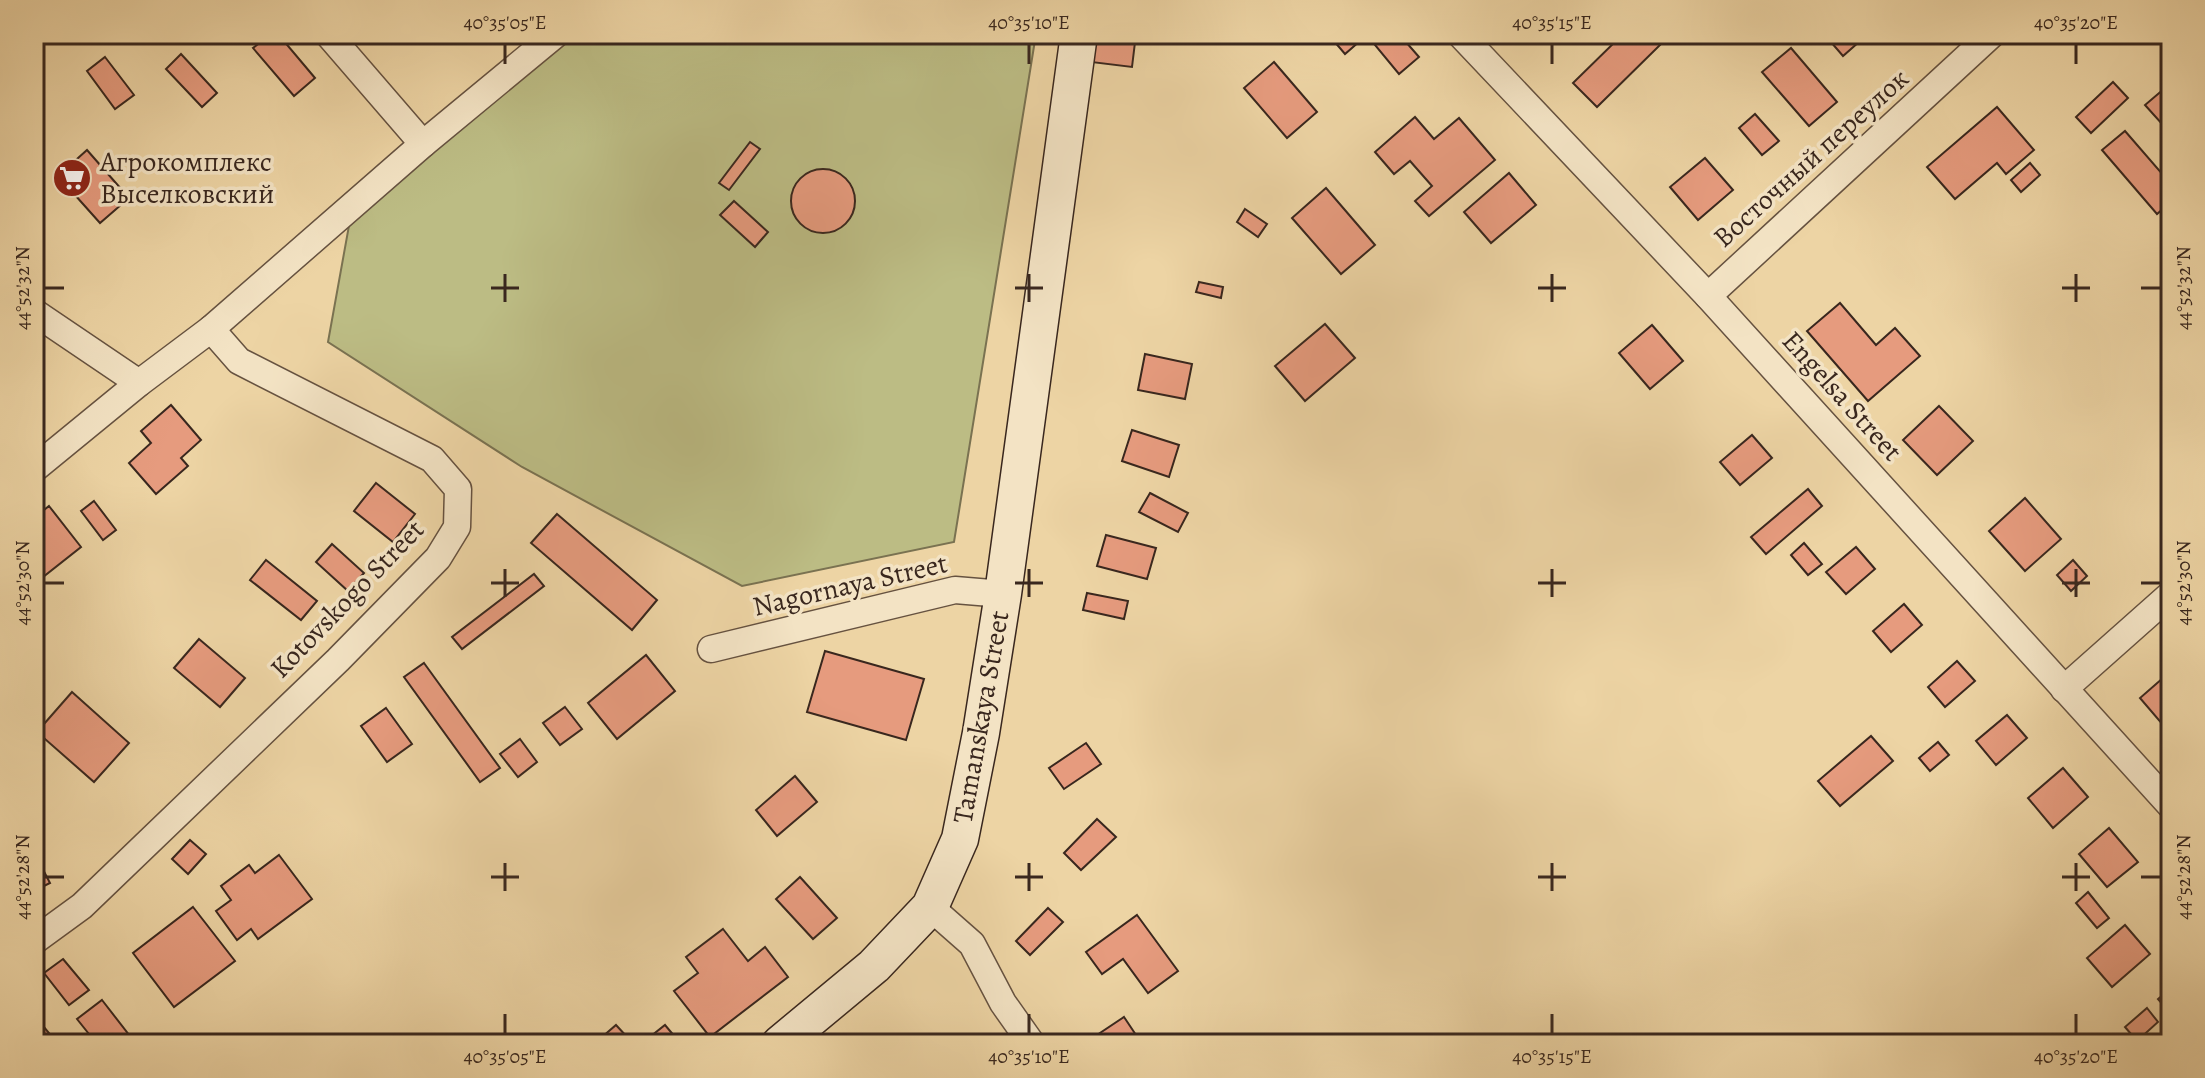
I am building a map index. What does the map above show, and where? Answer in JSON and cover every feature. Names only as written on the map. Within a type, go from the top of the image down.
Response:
[{"type":"street","points":[[328,34],[423,144]]},
{"type":"street","points":[[34,469],[211,329],[423,144],[556,34]]},
{"type":"street","name":"Tamanskaya Street","points":[[780,1044],[874,966],[930,907],[960,839],[1003,594],[1079,34]]},
{"type":"street","name":"Engelsa Street","points":[[1460,34],[1708,296],[2171,806]]},
{"type":"street","name":"Восточный переулок","points":[[1708,296],[1992,34]]},
{"type":"street","points":[[34,312],[139,383]]},
{"type":"street","name":"Kotovskogo Street","points":[[34,941],[82,906],[338,660],[438,558],[457,527],[458,489],[432,459],[239,361],[211,329]]},
{"type":"street","name":"Nagornaya Street","points":[[711,649],[955,590],[1003,594]]},
{"type":"street","points":[[2064,689],[2171,594]]},
{"type":"street","points":[[930,907],[972,944],[1003,1003],[1032,1044]]},
{"type":"green space","points":[[573,34],[1036,34],[954,542],[742,586],[522,467],[328,342],[350,220]]},
{"type":"building","points":[[271,34],[278,34],[315,78],[294,96],[253,48]]},
{"type":"building","points":[[1094,34],[1136,34],[1132,67],[1091,62]]},
{"type":"building","points":[[1328,34],[1368,34],[1345,54]]},
{"type":"building","points":[[1376,34],[1399,34],[1419,57],[1399,74],[1370,39]]},
{"type":"building","points":[[1623,34],[1651,34],[1661,44],[1597,107],[1573,83]]},
{"type":"building","points":[[1824,34],[1868,34],[1843,56]]},
{"type":"building","points":[[1791,48],[1837,102],[1809,126],[1762,72]]},
{"type":"building","points":[[181,54],[217,93],[202,107],[166,69]]},
{"type":"building","points":[[105,57],[134,95],[115,109],[87,71]]},
{"type":"building","points":[[1274,62],[1317,112],[1287,138],[1244,88]]},
{"type":"building","points":[[2113,82],[2128,98],[2091,133],[2076,117]]},
{"type":"building","points":[[2171,83],[2171,134],[2145,105]]},
{"type":"building","points":[[1997,107],[2034,150],[2006,174],[1997,163],[1955,199],[1927,167]]},
{"type":"building","points":[[1755,114],[1779,141],[1762,155],[1739,128]]},
{"type":"building","points":[[1415,117],[1434,139],[1459,118],[1495,160],[1429,216],[1415,201],[1432,186],[1410,161],[1394,174],[1375,152]]},
{"type":"building","points":[[2125,131],[2171,184],[2171,202],[2157,214],[2102,150]]},
{"type":"building","points":[[750,142],[760,149],[729,190],[719,183]]},
{"type":"building","points":[[87,150],[129,198],[100,223],[58,176]]},
{"type":"building","points":[[1705,158],[1733,190],[1698,220],[1670,187]]},
{"type":"building","points":[[2030,163],[2040,175],[2021,192],[2011,180]]},
{"type":"building","points":[[817,169],[829,169],[846,178],[853,189],[853,213],[846,224],[829,233],[817,233],[805,228],[796,219],[791,207],[791,195],[796,183],[805,174]]},
{"type":"building","points":[[1509,173],[1536,205],[1491,243],[1464,212]]},
{"type":"building","points":[[1326,188],[1375,245],[1341,274],[1292,218]]},
{"type":"building","points":[[734,201],[768,232],[755,247],[720,215]]},
{"type":"building","points":[[1245,209],[1267,224],[1258,237],[1237,222]]},
{"type":"building","points":[[1199,282],[1223,287],[1221,298],[1196,292]]},
{"type":"building","points":[[1840,303],[1876,345],[1895,328],[1920,356],[1868,401],[1807,331]]},
{"type":"building","points":[[1325,324],[1355,358],[1305,401],[1275,366]]},
{"type":"building","points":[[1652,325],[1683,361],[1650,389],[1619,353]]},
{"type":"building","points":[[1145,354],[1192,364],[1185,399],[1138,390]]},
{"type":"building","points":[[171,405],[201,440],[181,458],[188,466],[156,494],[129,463],[151,443],[141,431]]},
{"type":"building","points":[[1939,406],[1973,441],[1937,475],[1903,440]]},
{"type":"building","points":[[1132,430],[1179,445],[1169,477],[1122,461]]},
{"type":"building","points":[[1752,435],[1772,458],[1740,485],[1720,462]]},
{"type":"building","points":[[376,483],[415,514],[393,542],[354,511]]},
{"type":"building","points":[[1808,489],[1822,506],[1766,554],[1751,537]]},
{"type":"building","points":[[1150,493],[1188,513],[1178,532],[1139,512]]},
{"type":"building","points":[[2025,498],[2061,539],[2025,571],[1989,531]]},
{"type":"building","points":[[94,501],[116,530],[103,540],[81,511]]},
{"type":"building","points":[[49,506],[81,547],[43,577],[34,566],[34,518]]},
{"type":"building","points":[[557,514],[657,600],[632,630],[531,543]]},
{"type":"building","points":[[1106,535],[1156,548],[1147,579],[1097,566]]},
{"type":"building","points":[[1804,543],[1822,564],[1808,575],[1791,555]]},
{"type":"building","points":[[332,544],[364,573],[348,591],[316,562]]},
{"type":"building","points":[[1856,547],[1875,569],[1846,594],[1826,572]]},
{"type":"building","points":[[266,560],[317,601],[301,620],[250,580]]},
{"type":"building","points":[[2073,560],[2087,576],[2071,591],[2057,575]]},
{"type":"building","points":[[534,574],[544,586],[462,649],[452,637]]},
{"type":"building","points":[[1087,593],[1128,601],[1124,619],[1083,610]]},
{"type":"building","points":[[1904,604],[1922,625],[1891,652],[1873,631]]},
{"type":"building","points":[[199,639],[245,678],[220,707],[174,668]]},
{"type":"building","points":[[825,651],[924,679],[906,740],[807,712]]},
{"type":"building","points":[[646,655],[675,691],[617,739],[588,703]]},
{"type":"building","points":[[1957,661],[1975,681],[1945,707],[1928,687]]},
{"type":"building","points":[[424,663],[500,768],[480,782],[404,677]]},
{"type":"building","points":[[2171,671],[2171,719],[2163,725],[2140,698]]},
{"type":"building","points":[[72,692],[129,743],[94,782],[37,732]]},
{"type":"building","points":[[565,707],[582,729],[560,745],[543,723]]},
{"type":"building","points":[[386,708],[412,744],[387,762],[361,726]]},
{"type":"building","points":[[2007,715],[2027,738],[1996,765],[1976,741]]},
{"type":"building","points":[[1871,736],[1893,761],[1840,806],[1818,781]]},
{"type":"building","points":[[520,739],[537,762],[518,777],[500,754]]},
{"type":"building","points":[[1938,742],[1949,755],[1930,771],[1919,758]]},
{"type":"building","points":[[1086,743],[1101,764],[1064,789],[1049,768]]},
{"type":"building","points":[[2063,768],[2088,797],[2053,828],[2028,798]]},
{"type":"building","points":[[795,776],[817,802],[777,836],[756,810]]},
{"type":"building","points":[[1097,819],[1116,837],[1081,870],[1064,853]]},
{"type":"building","points":[[2109,828],[2138,862],[2107,887],[2079,854]]},
{"type":"building","points":[[190,840],[206,854],[188,874],[172,859]]},
{"type":"building","points":[[34,852],[50,883],[34,891]]},
{"type":"building","points":[[279,855],[312,899],[258,939],[251,929],[237,940],[216,911],[231,900],[221,886],[249,865],[255,873]]},
{"type":"building","points":[[800,877],[837,918],[813,939],[776,899]]},
{"type":"building","points":[[2088,892],[2109,918],[2097,928],[2076,903]]},
{"type":"building","points":[[193,907],[235,961],[174,1007],[133,953]]},
{"type":"building","points":[[1048,908],[1063,922],[1030,955],[1016,941]]},
{"type":"building","points":[[1137,915],[1178,971],[1148,993],[1123,959],[1102,974],[1086,952]]},
{"type":"building","points":[[2125,925],[2150,954],[2112,987],[2087,958]]},
{"type":"building","points":[[723,929],[748,961],[765,947],[788,977],[710,1037],[674,991],[698,973],[686,957]]},
{"type":"building","points":[[63,959],[89,990],[69,1005],[44,973]]},
{"type":"building","points":[[2171,988],[2171,1014],[2158,999]]},
{"type":"building","points":[[102,1000],[133,1040],[127,1044],[97,1044],[77,1019]]},
{"type":"building","points":[[2147,1008],[2158,1022],[2137,1041],[2125,1027]]},
{"type":"building","points":[[34,1015],[53,1038],[46,1044],[34,1044]]},
{"type":"building","points":[[1124,1017],[1142,1044],[1090,1044],[1088,1041]]},
{"type":"building","points":[[616,1025],[628,1038],[621,1044],[594,1044]]},
{"type":"building","points":[[665,1025],[681,1044],[641,1044]]},
{"type":"building","points":[[942,1035],[949,1044],[930,1044]]},
{"type":"place","name":"Агрокомплекс Выселковский","points":[[72,178]]}]
